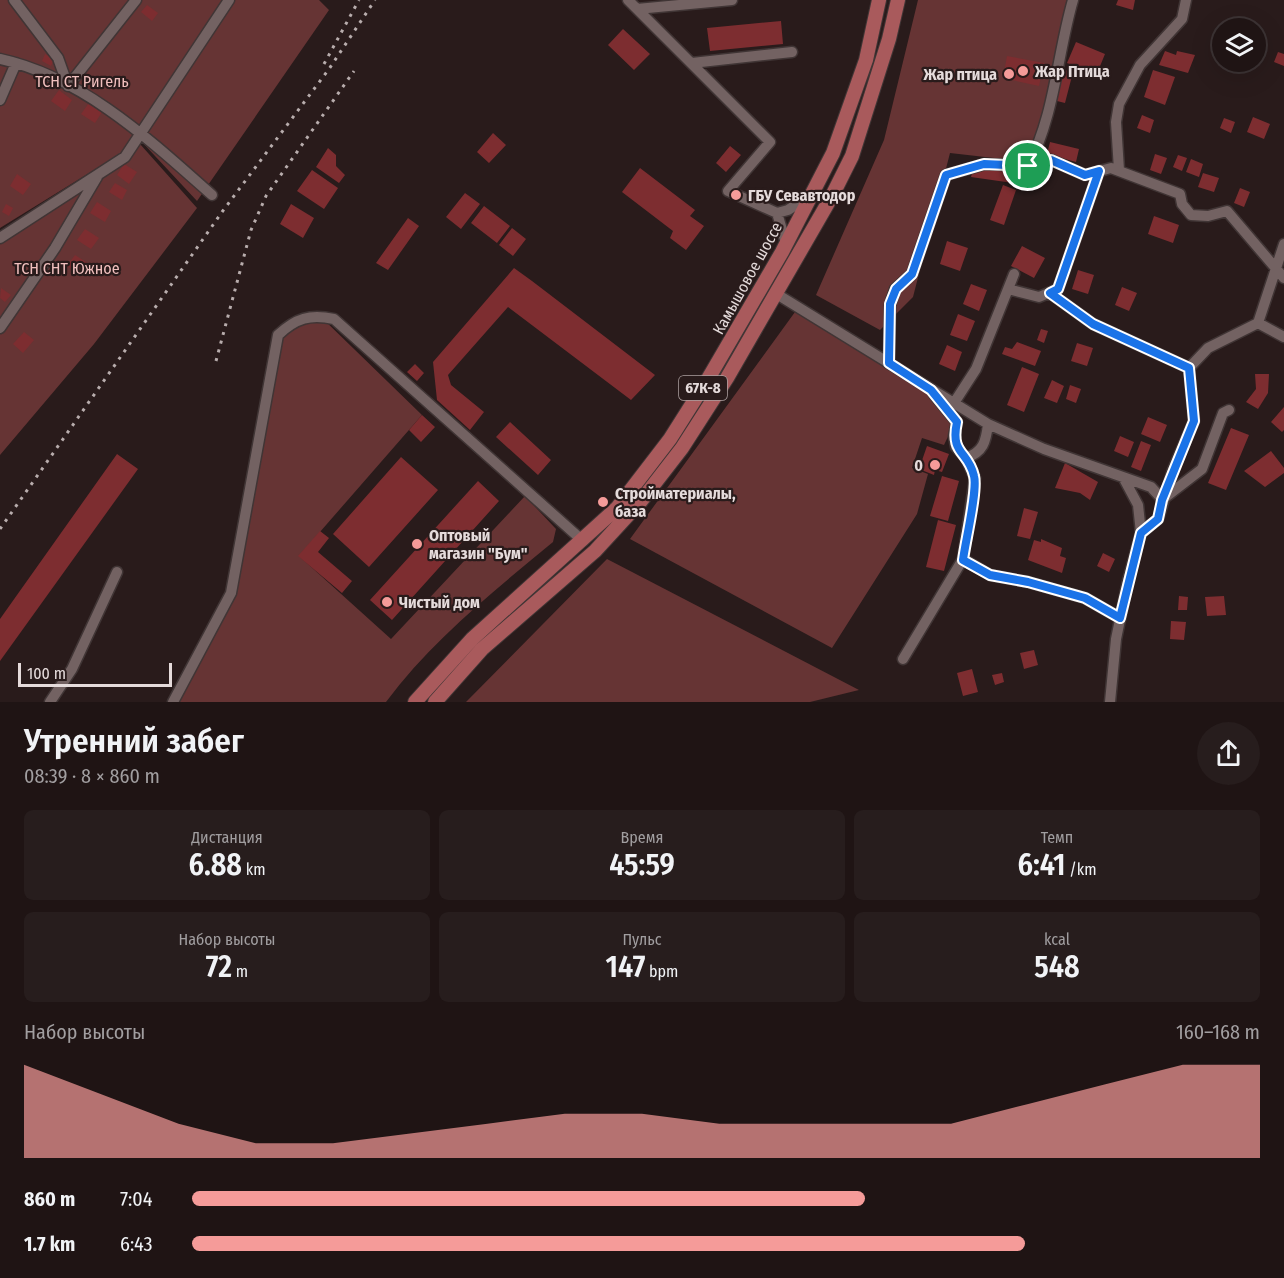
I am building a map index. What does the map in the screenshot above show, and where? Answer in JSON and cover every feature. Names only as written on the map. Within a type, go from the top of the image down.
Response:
[{"type":"main road","points":[[866,60],[864,37],[871,0]]},
{"type":"main road","name":"Камышовое шоссе","points":[[415,702],[472,639],[617,508],[670,439],[708,379],[786,243],[833,153],[866,60],[879,0]]},
{"type":"main road","name":"Камышовое шоссе","points":[[435,702],[482,649],[595,551],[641,501],[682,448],[727,378],[832,196],[852,156],[889,39],[898,0]]},
{"type":"street","points":[[14,0],[58,58],[68,86]]},
{"type":"street","points":[[68,86],[124,5],[136,0]]},
{"type":"street","points":[[0,238],[125,157],[229,0]]},
{"type":"street","points":[[628,0],[770,142],[728,191],[777,213],[788,210],[813,194]]},
{"type":"street","points":[[637,9],[732,0]]},
{"type":"street","points":[[1028,166],[1040,144],[1073,0]]},
{"type":"street","points":[[1119,170],[1116,132],[1119,104],[1140,65],[1182,19],[1186,0]]},
{"type":"street","points":[[692,63],[792,52]]},
{"type":"street","points":[[0,59],[16,63],[91,97],[141,133],[212,195]]},
{"type":"street","points":[[0,100],[16,63]]},
{"type":"street","points":[[889,363],[890,304],[896,289],[912,274],[946,175],[984,164],[1028,166],[1051,160],[1085,175],[1111,168],[1180,194],[1182,204],[1191,215],[1208,216],[1227,211],[1284,278]]},
{"type":"street","points":[[1008,289],[1039,297],[1058,289],[1099,171]]},
{"type":"street","points":[[0,328],[55,248],[98,174]]},
{"type":"street","points":[[777,213],[786,243]]},
{"type":"street","points":[[1141,533],[1158,519],[1162,500],[1194,421],[1189,368],[1208,348],[1258,323],[1284,244]]},
{"type":"street","points":[[954,403],[976,369],[1014,274]]},
{"type":"street","name":"Камышовое шоссе","points":[[775,293],[988,424],[1044,449],[1151,487],[1162,500]]},
{"type":"street","points":[[1050,293],[1093,324],[1189,368]]},
{"type":"street","points":[[173,702],[231,593],[278,335],[289,324],[303,317],[319,315],[334,319],[583,541]]},
{"type":"street","points":[[1258,323],[1284,337]]},
{"type":"street","points":[[903,659],[963,560],[975,478],[966,459],[956,447],[954,436],[957,422],[931,390]]},
{"type":"street","points":[[1162,500],[1202,469],[1223,413],[1229,410]]},
{"type":"street","points":[[966,459],[977,454],[985,445],[988,424]]},
{"type":"street","points":[[1110,702],[1120,618],[1141,533],[1138,505],[1123,477]]},
{"type":"street","points":[[963,560],[990,575],[1028,582],[1085,598],[1120,618]]},
{"type":"street","points":[[50,702],[72,669],[117,572]]},
{"type":"green space","name":"ТСН СТ Ригель","points":[[0,0],[319,0],[329,10],[197,201],[141,141],[0,228]]},
{"type":"green space","points":[[918,0],[1073,0],[1030,162],[950,153],[913,297],[880,330],[816,295],[884,140]]},
{"type":"green space","name":"ТСН СНТ Южное","points":[[140,144],[197,208],[94,344],[0,455],[0,232]]},
{"type":"green space","points":[[795,312],[931,395],[954,424],[944,445],[922,438],[912,468],[928,474],[917,514],[832,648],[630,539]]},
{"type":"green space","points":[[319,315],[422,415],[299,556],[391,639],[525,496],[556,529],[553,542],[443,637],[386,702],[173,702],[231,593],[278,335]]},
{"type":"green space","points":[[607,559],[859,690],[810,702],[466,702]]},
{"type":"building","points":[[1118,0],[1135,0],[1133,10],[1116,5]]},
{"type":"building","points":[[147,5],[158,13],[152,21],[141,12]]},
{"type":"building","points":[[781,21],[783,44],[710,51],[707,28]]},
{"type":"building","points":[[623,29],[650,54],[634,70],[608,45]]},
{"type":"building","points":[[1076,42],[1105,54],[1096,76],[1067,63]]},
{"type":"building","points":[[1165,51],[1176,55],[1177,51],[1195,55],[1188,73],[1159,65]]},
{"type":"building","points":[[1278,52],[1284,54],[1284,66],[1274,62]]},
{"type":"building","points":[[45,54],[54,59],[51,66],[42,61]]},
{"type":"building","name":"Жар Птица","points":[[1007,56],[1044,63],[1039,86],[1003,78]]},
{"type":"building","points":[[1061,69],[1073,72],[1065,103],[1053,100]]},
{"type":"building","points":[[1153,70],[1175,77],[1165,105],[1144,97]]},
{"type":"building","points":[[59,90],[72,100],[65,111],[51,101]]},
{"type":"building","points":[[89,103],[102,112],[95,123],[81,114]]},
{"type":"building","points":[[1142,115],[1154,120],[1150,133],[1137,128]]},
{"type":"building","points":[[1253,117],[1270,124],[1264,139],[1247,132]]},
{"type":"building","points":[[1224,118],[1235,122],[1231,133],[1220,128]]},
{"type":"building","points":[[493,133],[506,145],[489,163],[477,152]]},
{"type":"building","points":[[1050,142],[1079,149],[1076,162],[1047,154]]},
{"type":"building","points":[[730,146],[741,155],[726,172],[716,163]]},
{"type":"building","points":[[328,148],[336,155],[336,166],[345,175],[339,183],[316,167]]},
{"type":"building","points":[[1155,154],[1167,158],[1161,174],[1150,170]]},
{"type":"building","points":[[1178,155],[1187,158],[1182,171],[1173,167]]},
{"type":"building","points":[[1191,159],[1203,164],[1199,177],[1186,172]]},
{"type":"building","points":[[124,164],[137,172],[129,184],[117,175]]},
{"type":"building","points":[[996,167],[1035,175],[1033,186],[971,177],[973,170]]},
{"type":"building","points":[[640,168],[695,210],[690,216],[704,226],[686,250],[670,238],[673,231],[622,192]]},
{"type":"building","points":[[312,170],[338,188],[324,209],[297,191]]},
{"type":"building","points":[[1203,173],[1219,178],[1214,192],[1198,187]]},
{"type":"building","points":[[17,174],[31,184],[23,195],[10,186]]},
{"type":"building","points":[[115,183],[127,190],[122,200],[109,192]]},
{"type":"building","points":[[1003,185],[1016,190],[1004,225],[990,220]]},
{"type":"building","points":[[1240,188],[1250,192],[1244,207],[1234,203]]},
{"type":"building","points":[[465,193],[480,204],[461,229],[446,217]]},
{"type":"building","points":[[97,202],[111,211],[105,222],[90,213]]},
{"type":"building","points":[[6,204],[13,208],[9,216],[2,212]]},
{"type":"building","points":[[291,204],[314,218],[303,238],[280,224]]},
{"type":"building","points":[[484,206],[510,226],[497,243],[471,223]]},
{"type":"building","points":[[1154,216],[1179,225],[1173,243],[1148,234]]},
{"type":"building","points":[[408,218],[419,226],[388,270],[376,263]]},
{"type":"building","points":[[512,228],[526,239],[513,256],[499,245]]},
{"type":"building","points":[[85,229],[99,238],[91,249],[77,240]]},
{"type":"building","points":[[947,241],[968,248],[960,271],[940,264]]},
{"type":"building","points":[[1022,246],[1045,258],[1034,278],[1011,266]]},
{"type":"building","points":[[75,255],[89,264],[81,275],[67,266]]},
{"type":"building","points":[[514,268],[655,375],[631,400],[508,307],[448,375],[451,385],[484,412],[470,430],[437,400],[433,362]]},
{"type":"building","points":[[1078,270],[1094,275],[1088,294],[1072,289]]},
{"type":"building","points":[[971,284],[987,290],[979,311],[963,304]]},
{"type":"building","points":[[1122,287],[1137,293],[1129,311],[1115,305]]},
{"type":"building","points":[[1,288],[11,295],[5,302],[0,298]]},
{"type":"building","points":[[958,314],[975,321],[967,341],[950,335]]},
{"type":"building","points":[[1041,329],[1048,331],[1044,343],[1037,340]]},
{"type":"building","points":[[24,332],[34,340],[23,353],[13,344]]},
{"type":"building","points":[[1017,342],[1041,351],[1035,366],[1002,354],[1005,347],[1012,349]]},
{"type":"building","points":[[1077,343],[1093,348],[1087,366],[1071,361]]},
{"type":"building","points":[[947,345],[962,352],[955,371],[939,364]]},
{"type":"building","points":[[415,364],[424,373],[417,381],[407,372]]},
{"type":"building","points":[[1022,367],[1039,374],[1024,412],[1007,405]]},
{"type":"building","points":[[1255,374],[1269,374],[1268,393],[1258,409],[1246,402],[1256,389]]},
{"type":"building","points":[[1052,380],[1064,386],[1057,403],[1044,398]]},
{"type":"building","points":[[1070,385],[1081,389],[1076,403],[1066,399]]},
{"type":"building","points":[[1284,407],[1284,430],[1282,432],[1271,422]]},
{"type":"building","points":[[422,415],[435,427],[421,442],[409,430]]},
{"type":"building","points":[[1148,417],[1167,425],[1160,442],[1141,434]]},
{"type":"building","points":[[510,422],[551,460],[538,475],[496,437]]},
{"type":"building","points":[[1231,428],[1249,435],[1226,490],[1208,483]]},
{"type":"building","points":[[1120,436],[1134,442],[1128,457],[1114,451]]},
{"type":"building","points":[[1141,441],[1151,445],[1141,471],[1131,467]]},
{"type":"building","points":[[927,446],[949,454],[942,472],[935,470],[934,475],[919,469]]},
{"type":"building","points":[[1271,451],[1284,468],[1284,473],[1265,487],[1244,471]]},
{"type":"building","points":[[117,454],[138,469],[0,661],[0,619]]},
{"type":"building","points":[[401,457],[438,490],[369,567],[333,534]]},
{"type":"building","points":[[1065,463],[1098,482],[1090,500],[1080,493],[1055,488]]},
{"type":"building","points":[[942,476],[959,481],[948,521],[930,516]]},
{"type":"building","points":[[478,481],[499,501],[392,620],[370,600]]},
{"type":"building","points":[[1024,508],[1038,512],[1030,539],[1017,536]]},
{"type":"building","points":[[938,520],[956,525],[944,571],[926,567]]},
{"type":"building","points":[[320,531],[329,538],[318,552],[352,581],[342,593],[298,556]]},
{"type":"building","points":[[1041,539],[1062,548],[1060,556],[1066,558],[1062,573],[1028,560],[1034,540],[1041,542]]},
{"type":"building","points":[[1103,553],[1115,559],[1109,572],[1097,566]]},
{"type":"building","points":[[1179,596],[1188,597],[1187,610],[1178,610]]},
{"type":"building","points":[[1224,596],[1226,615],[1207,616],[1205,597]]},
{"type":"building","points":[[1171,621],[1186,622],[1184,640],[1170,639]]},
{"type":"building","points":[[1034,650],[1038,665],[1024,669],[1020,653]]},
{"type":"building","points":[[972,669],[978,692],[963,696],[957,673]]},
{"type":"building","points":[[1002,673],[1004,682],[995,685],[992,675]]},
{"type":"railway","points":[[324,64],[359,0]]},
{"type":"railway","points":[[0,529],[222,212],[329,69],[375,0]]},
{"type":"railway","points":[[216,361],[251,230],[266,196],[354,71]]},
{"type":"place","name":"Жар Птица","points":[[1023,71]]},
{"type":"place","name":"Жар птица","points":[[1009,74]]},
{"type":"place","name":"ГБУ Севавтодор","points":[[736,195]]},
{"type":"place","name":"0","points":[[935,465]]},
{"type":"place","name":"Стройматериалы, база","points":[[603,502]]},
{"type":"place","name":"Оптовый магазин \"Бум\"","points":[[417,544]]},
{"type":"place","name":"Чистый дом","points":[[387,602]]},
{"type":"route","points":[[1051,160],[1085,175],[1099,171],[1058,289],[1050,293],[1093,324],[1189,368],[1194,421],[1173,470],[1158,519],[1141,533],[1120,618],[1085,598],[1028,582],[990,575],[963,560],[975,478],[966,459],[956,447],[954,436],[957,422],[931,390],[889,363],[890,304],[896,289],[912,274],[923,248],[946,175],[984,164],[1028,166],[1051,160]]}]
